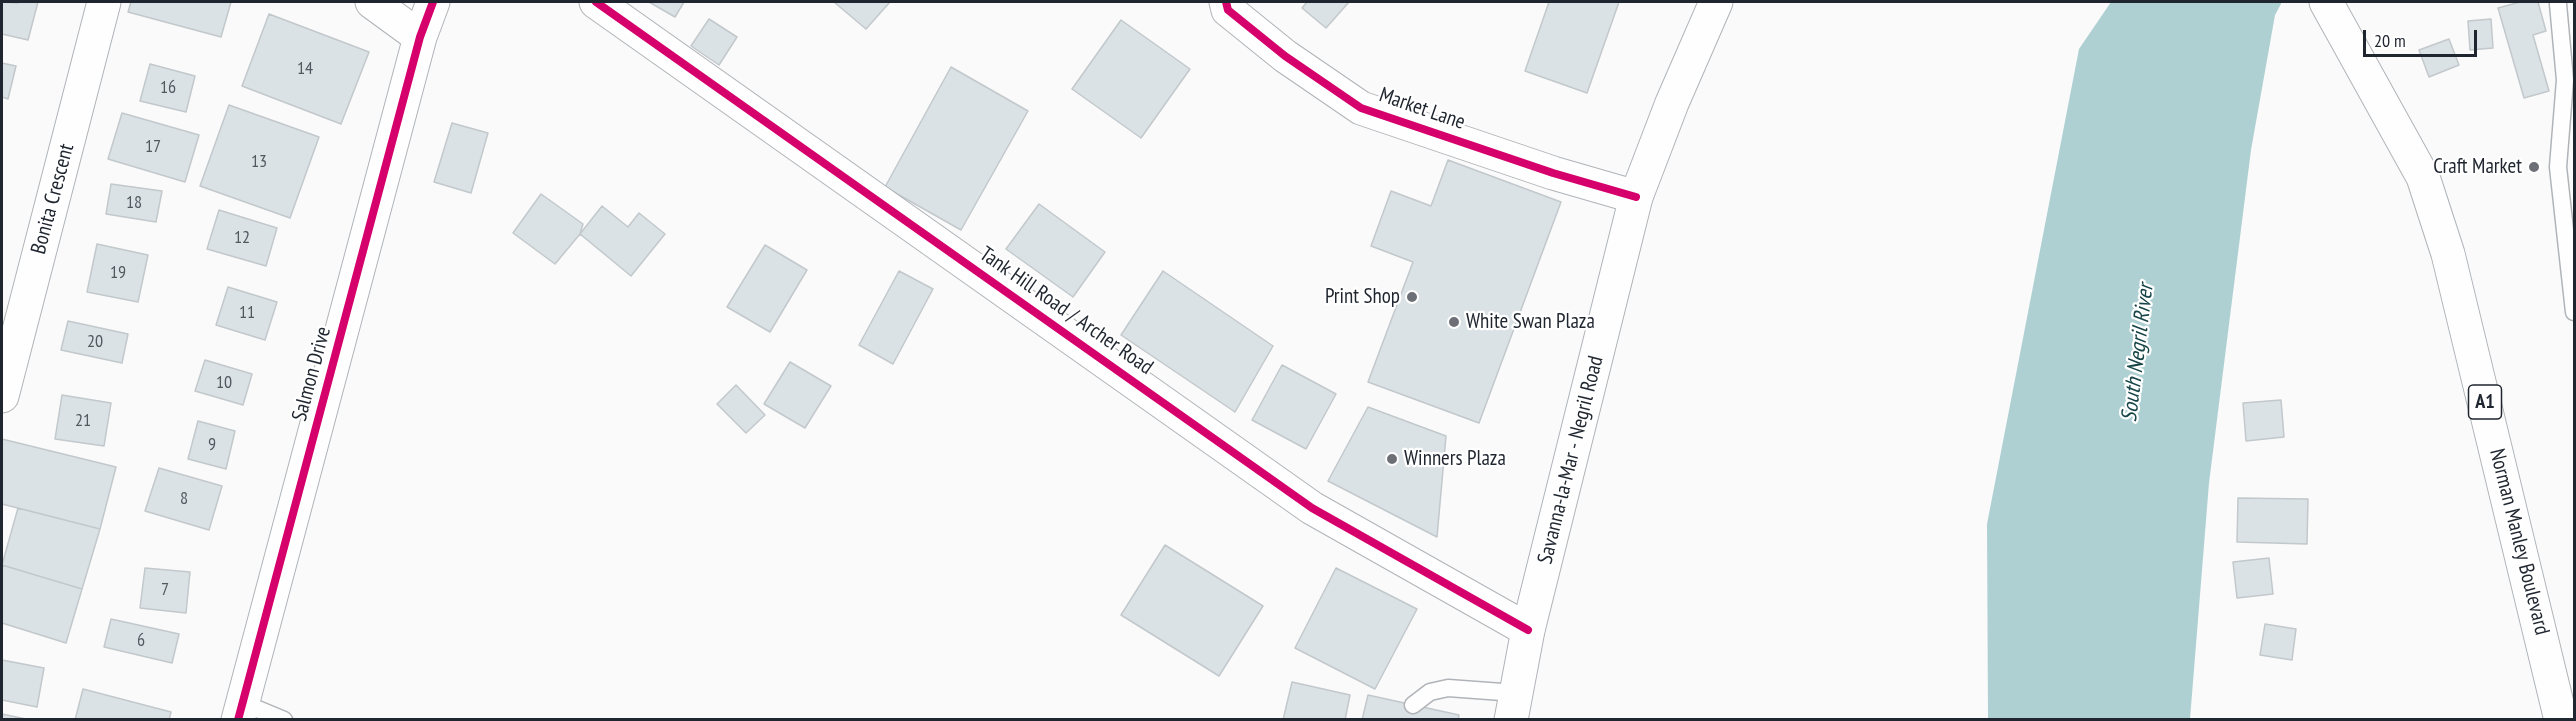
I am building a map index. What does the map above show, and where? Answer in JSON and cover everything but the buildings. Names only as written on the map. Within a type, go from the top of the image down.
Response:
[{"type":"street","name":"Bonita Crescent","points":[[2,396],[104,2]]},
{"type":"street","points":[[372,2],[420,37]]},
{"type":"street","name":"Salmon Drive","points":[[241,711],[420,37],[433,2]]},
{"type":"street","name":"Tank Hill Road / Archer Road","points":[[596,2],[1312,507],[1528,630]]},
{"type":"street","name":"Market Lane","points":[[1226,2],[1228,10],[1285,56],[1361,108],[1553,173],[1636,197]]},
{"type":"street","name":"Savanna-la-Mar - Negril Road","points":[[1514,706],[1528,630],[1636,197],[1672,103],[1716,2]]},
{"type":"street","name":"Norman Manley Boulevard","points":[[2326,2],[2380,95],[2423,177],[2448,254],[2561,720]]},
{"type":"lane","points":[[2558,4],[2565,80],[2558,167],[2574,312]]},
{"type":"lane","points":[[1413,705],[1430,692],[1448,688],[1514,706]]},
{"type":"lane","points":[[241,711],[284,720]]},
{"type":"water","name":"South Negril River","points":[[2111,2],[2282,2],[2275,15],[2251,150],[2209,483],[2190,719],[1988,719],[1987,524],[2079,49]]},
{"type":"cycle path","points":[[238,720],[420,37],[433,2]]},
{"type":"cycle path","points":[[596,2],[1312,508],[1528,630]]},
{"type":"cycle path","points":[[1226,2],[1228,10],[1285,56],[1361,108],[1553,173],[1636,197]]},
{"type":"place","name":"Craft Market","points":[[2534,167]]},
{"type":"place","name":"Print Shop","points":[[1412,297]]},
{"type":"place","name":"White Swan Plaza","points":[[1454,322]]},
{"type":"place","name":"Winners Plaza","points":[[1392,459]]}]
